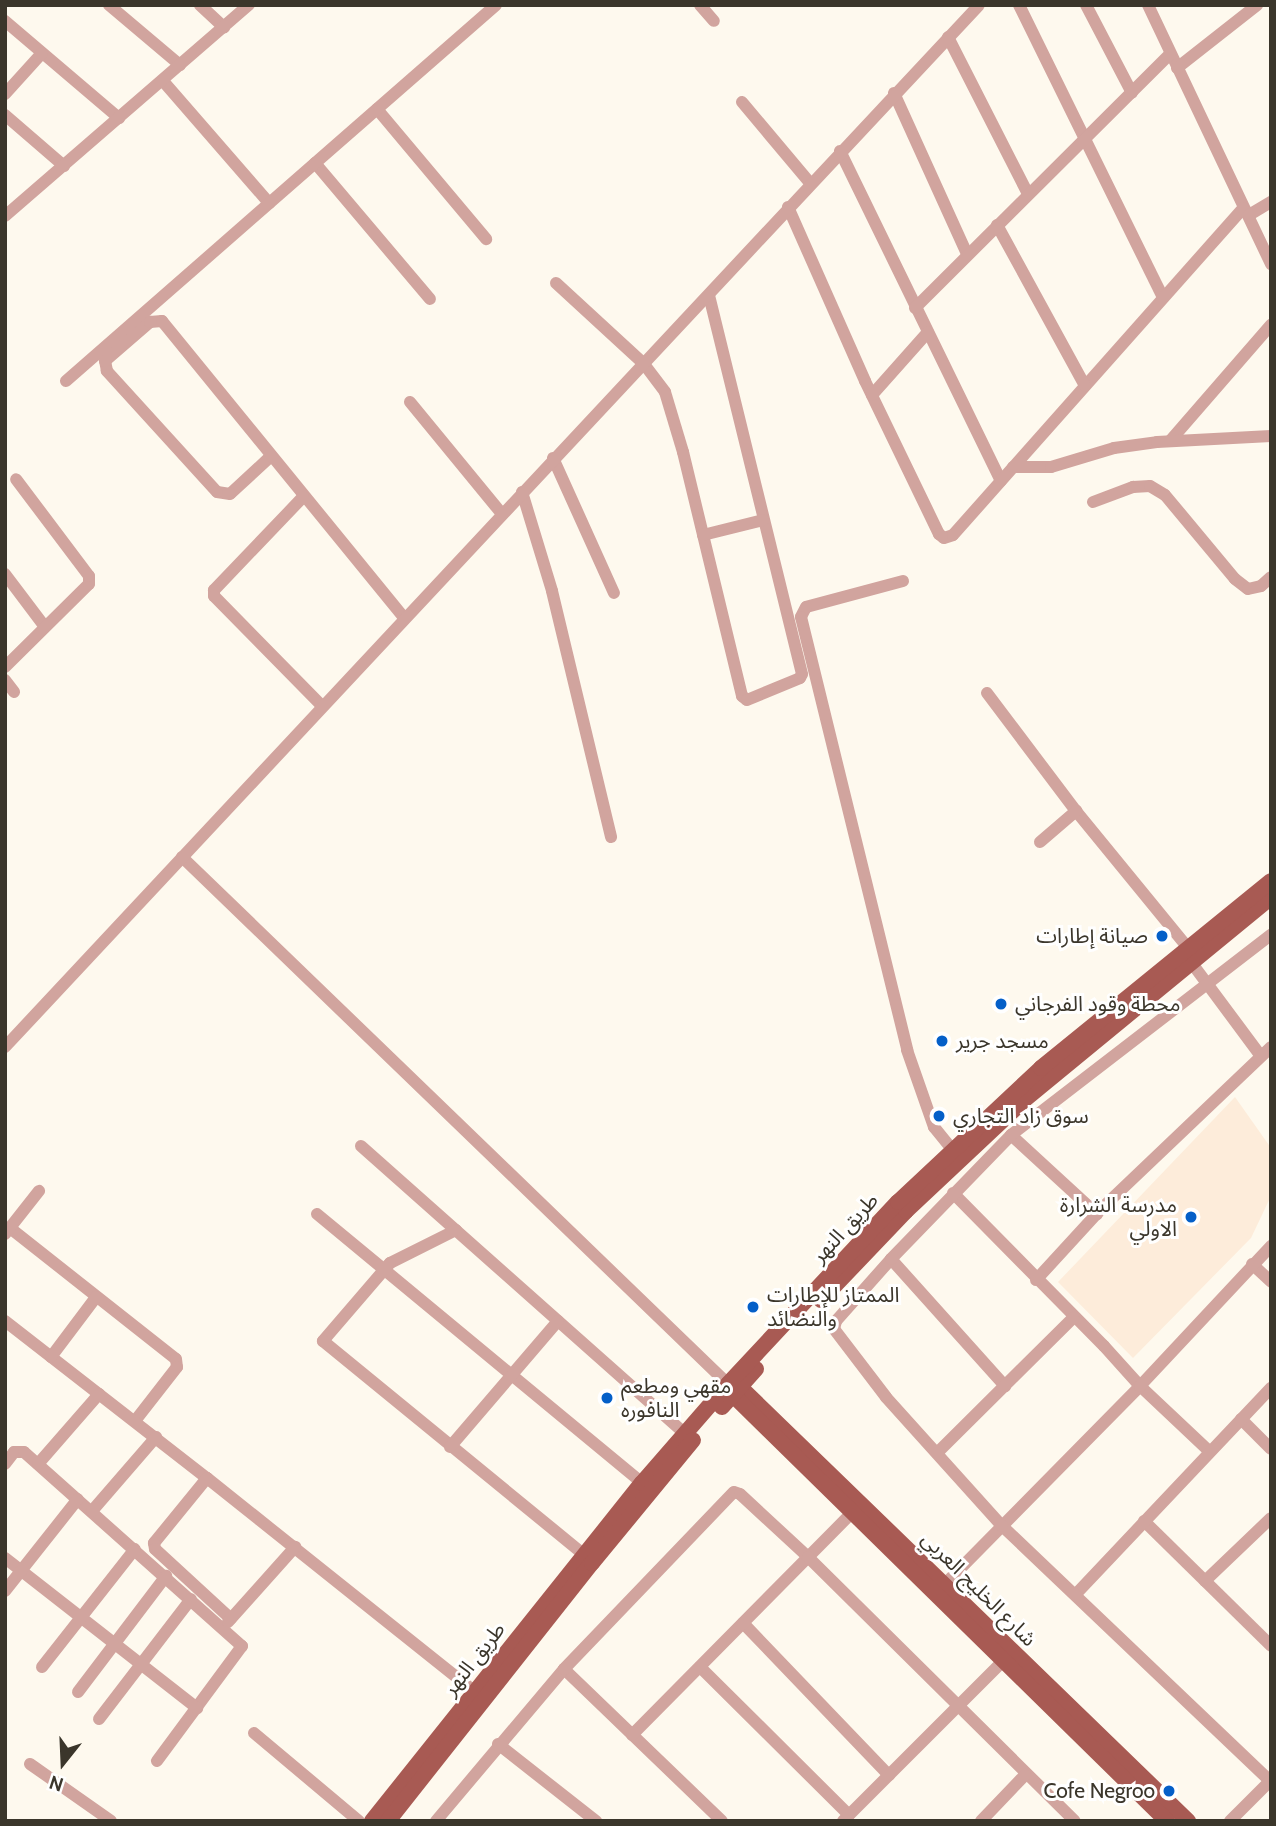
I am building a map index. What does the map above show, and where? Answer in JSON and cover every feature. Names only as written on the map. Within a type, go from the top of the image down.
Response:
[{"type":"main road","name":"طريق النهر","points":[[372,1821],[583,1554],[685,1434],[763,1362],[906,1211],[961,1158],[1271,881]]},
{"type":"main road","name":"طريق النهر","points":[[388,1821],[734,1389],[898,1202],[1041,1068],[1189,955],[1271,897]]},
{"type":"main road","points":[[708,1422],[733,1413],[763,1416],[759,1388],[763,1362]]},
{"type":"main road","name":"شارع الخليج العربي","points":[[734,1389],[945,1584],[1124,1767],[1167,1821]]},
{"type":"main road","name":"شارع الخليج العربي","points":[[763,1416],[853,1512],[1003,1661],[1188,1821]]},
{"type":"street","points":[[110,5],[180,65]]},
{"type":"street","points":[[200,5],[224,27]]},
{"type":"street","points":[[5,216],[249,5]]},
{"type":"street","points":[[66,381],[496,5]]},
{"type":"street","points":[[700,5],[714,21]]},
{"type":"street","points":[[5,1047],[979,5]]},
{"type":"street","points":[[1018,5],[1162,296]]},
{"type":"street","points":[[1086,5],[1132,93]]},
{"type":"street","points":[[1148,5],[1271,264]]},
{"type":"street","points":[[1177,68],[1255,6]]},
{"type":"street","points":[[5,21],[119,118]]},
{"type":"street","points":[[948,37],[1028,194]]},
{"type":"street","points":[[5,94],[42,53]]},
{"type":"street","points":[[915,308],[1170,54]]},
{"type":"street","points":[[163,81],[269,203]]},
{"type":"street","points":[[894,93],[967,254]]},
{"type":"street","points":[[742,102],[810,183]]},
{"type":"street","points":[[377,109],[486,239]]},
{"type":"street","points":[[5,115],[64,166]]},
{"type":"street","points":[[840,151],[1001,481]]},
{"type":"street","points":[[315,163],[430,299]]},
{"type":"street","points":[[788,207],[872,395],[939,534],[944,538],[953,535],[1162,296],[1246,211],[1271,202]]},
{"type":"street","points":[[997,225],[1085,386]]},
{"type":"street","points":[[556,283],[644,364],[665,392],[672,410],[742,696],[747,700],[802,677],[709,295]]},
{"type":"street","points":[[270,457],[230,494],[217,492],[107,371],[105,361],[150,322],[162,321],[270,457],[404,618]]},
{"type":"street","points":[[1170,441],[1271,326]]},
{"type":"street","points":[[872,395],[928,332]]},
{"type":"street","points":[[410,402],[502,514]]},
{"type":"street","points":[[1013,467],[1051,467],[1114,448],[1170,441],[1271,436]]},
{"type":"street","points":[[553,458],[614,593]]},
{"type":"street","points":[[5,667],[86,590],[89,576],[16,479]]},
{"type":"street","points":[[1093,502],[1133,487],[1150,486],[1165,495],[1235,579],[1248,589],[1261,586],[1271,577]]},
{"type":"street","points":[[523,492],[552,591],[611,837]]},
{"type":"street","points":[[303,497],[214,590],[214,596],[322,706]]},
{"type":"street","points":[[703,536],[763,520]]},
{"type":"street","points":[[5,575],[45,627]]},
{"type":"street","points":[[903,582],[806,607],[801,617],[906,1049],[934,1127],[952,1149]]},
{"type":"street","points":[[5,680],[14,692]]},
{"type":"street","points":[[988,692],[1076,811],[1189,955],[1206,983],[1265,1051],[1097,1214],[1036,1280]]},
{"type":"street","points":[[1040,842],[1076,811]]},
{"type":"street","points":[[182,857],[734,1389]]},
{"type":"street","points":[[1230,1821],[1270,1780],[1002,1526],[881,1391],[834,1329],[836,1321],[891,1259],[1012,1135],[1271,935]]},
{"type":"street","points":[[1012,1135],[1097,1214]]},
{"type":"street","points":[[361,1146],[685,1434]]},
{"type":"street","points":[[39,1191],[7,1231],[96,1297],[178,1363],[135,1421]]},
{"type":"street","points":[[953,1194],[1073,1318],[1104,1346],[1140,1387],[1209,1451]]},
{"type":"street","points":[[317,1214],[510,1377],[642,1483]]},
{"type":"street","points":[[456,1230],[393,1261],[323,1341],[583,1554]]},
{"type":"street","points":[[945,1584],[1140,1387],[1271,1246]]},
{"type":"street","points":[[891,1259],[1005,1386]]},
{"type":"street","points":[[1252,1264],[1271,1282]]},
{"type":"street","points":[[51,1357],[96,1297]]},
{"type":"street","points":[[937,1453],[1073,1318]]},
{"type":"street","points":[[5,1321],[156,1437],[475,1692]]},
{"type":"street","points":[[450,1447],[558,1321]]},
{"type":"street","points":[[1076,1594],[1271,1388]]},
{"type":"street","points":[[38,1464],[100,1394]]},
{"type":"street","points":[[1241,1419],[1271,1450]]},
{"type":"street","points":[[92,1511],[156,1437]]},
{"type":"street","points":[[5,1464],[18,1450],[38,1464],[191,1600],[227,1623]]},
{"type":"street","points":[[157,1761],[242,1646],[227,1623],[155,1549],[154,1543],[207,1478]]},
{"type":"street","points":[[436,1821],[498,1744],[564,1669],[732,1493],[740,1494],[808,1557],[1025,1775],[1075,1821]]},
{"type":"street","points":[[5,1591],[78,1499]]},
{"type":"street","points":[[632,1735],[853,1512]]},
{"type":"street","points":[[1205,1581],[1271,1518]]},
{"type":"street","points":[[1144,1521],[1271,1646]]},
{"type":"street","points":[[227,1623],[295,1547]]},
{"type":"street","points":[[42,1667],[135,1549]]},
{"type":"street","points":[[5,1558],[197,1708]]},
{"type":"street","points":[[78,1692],[166,1576]]},
{"type":"street","points":[[99,1719],[191,1600]]},
{"type":"street","points":[[743,1623],[889,1775]]},
{"type":"street","points":[[700,1667],[846,1818],[1003,1661]]},
{"type":"street","points":[[564,1669],[716,1818]]},
{"type":"street","points":[[254,1732],[359,1821]]},
{"type":"street","points":[[498,1744],[588,1818]]},
{"type":"street","points":[[30,1764],[111,1821]]},
{"type":"street","points":[[981,1821],[1025,1775]]},
{"type":"shaded area","name":"مدرسة الشرارة الاولي","points":[[1235,1097],[1271,1148],[1271,1196],[1251,1238],[1133,1358],[1058,1282]]},
{"type":"place","name":"صيانة إطارات","points":[[1162,936]]},
{"type":"place","name":"محطة وقود الفرجاني","points":[[1001,1004]]},
{"type":"place","name":"مسجد جرير","points":[[942,1041]]},
{"type":"place","name":"سوق زاد التجاري","points":[[939,1116]]},
{"type":"place","name":"مدرسة الشرارة الاولي","points":[[1191,1217]]},
{"type":"place","name":"الممتاز للإطارات والنضائد","points":[[753,1307]]},
{"type":"place","name":"مقهي ومطعم النافوره","points":[[607,1398]]},
{"type":"place","name":"Cofe Negroo","points":[[1169,1791]]}]
